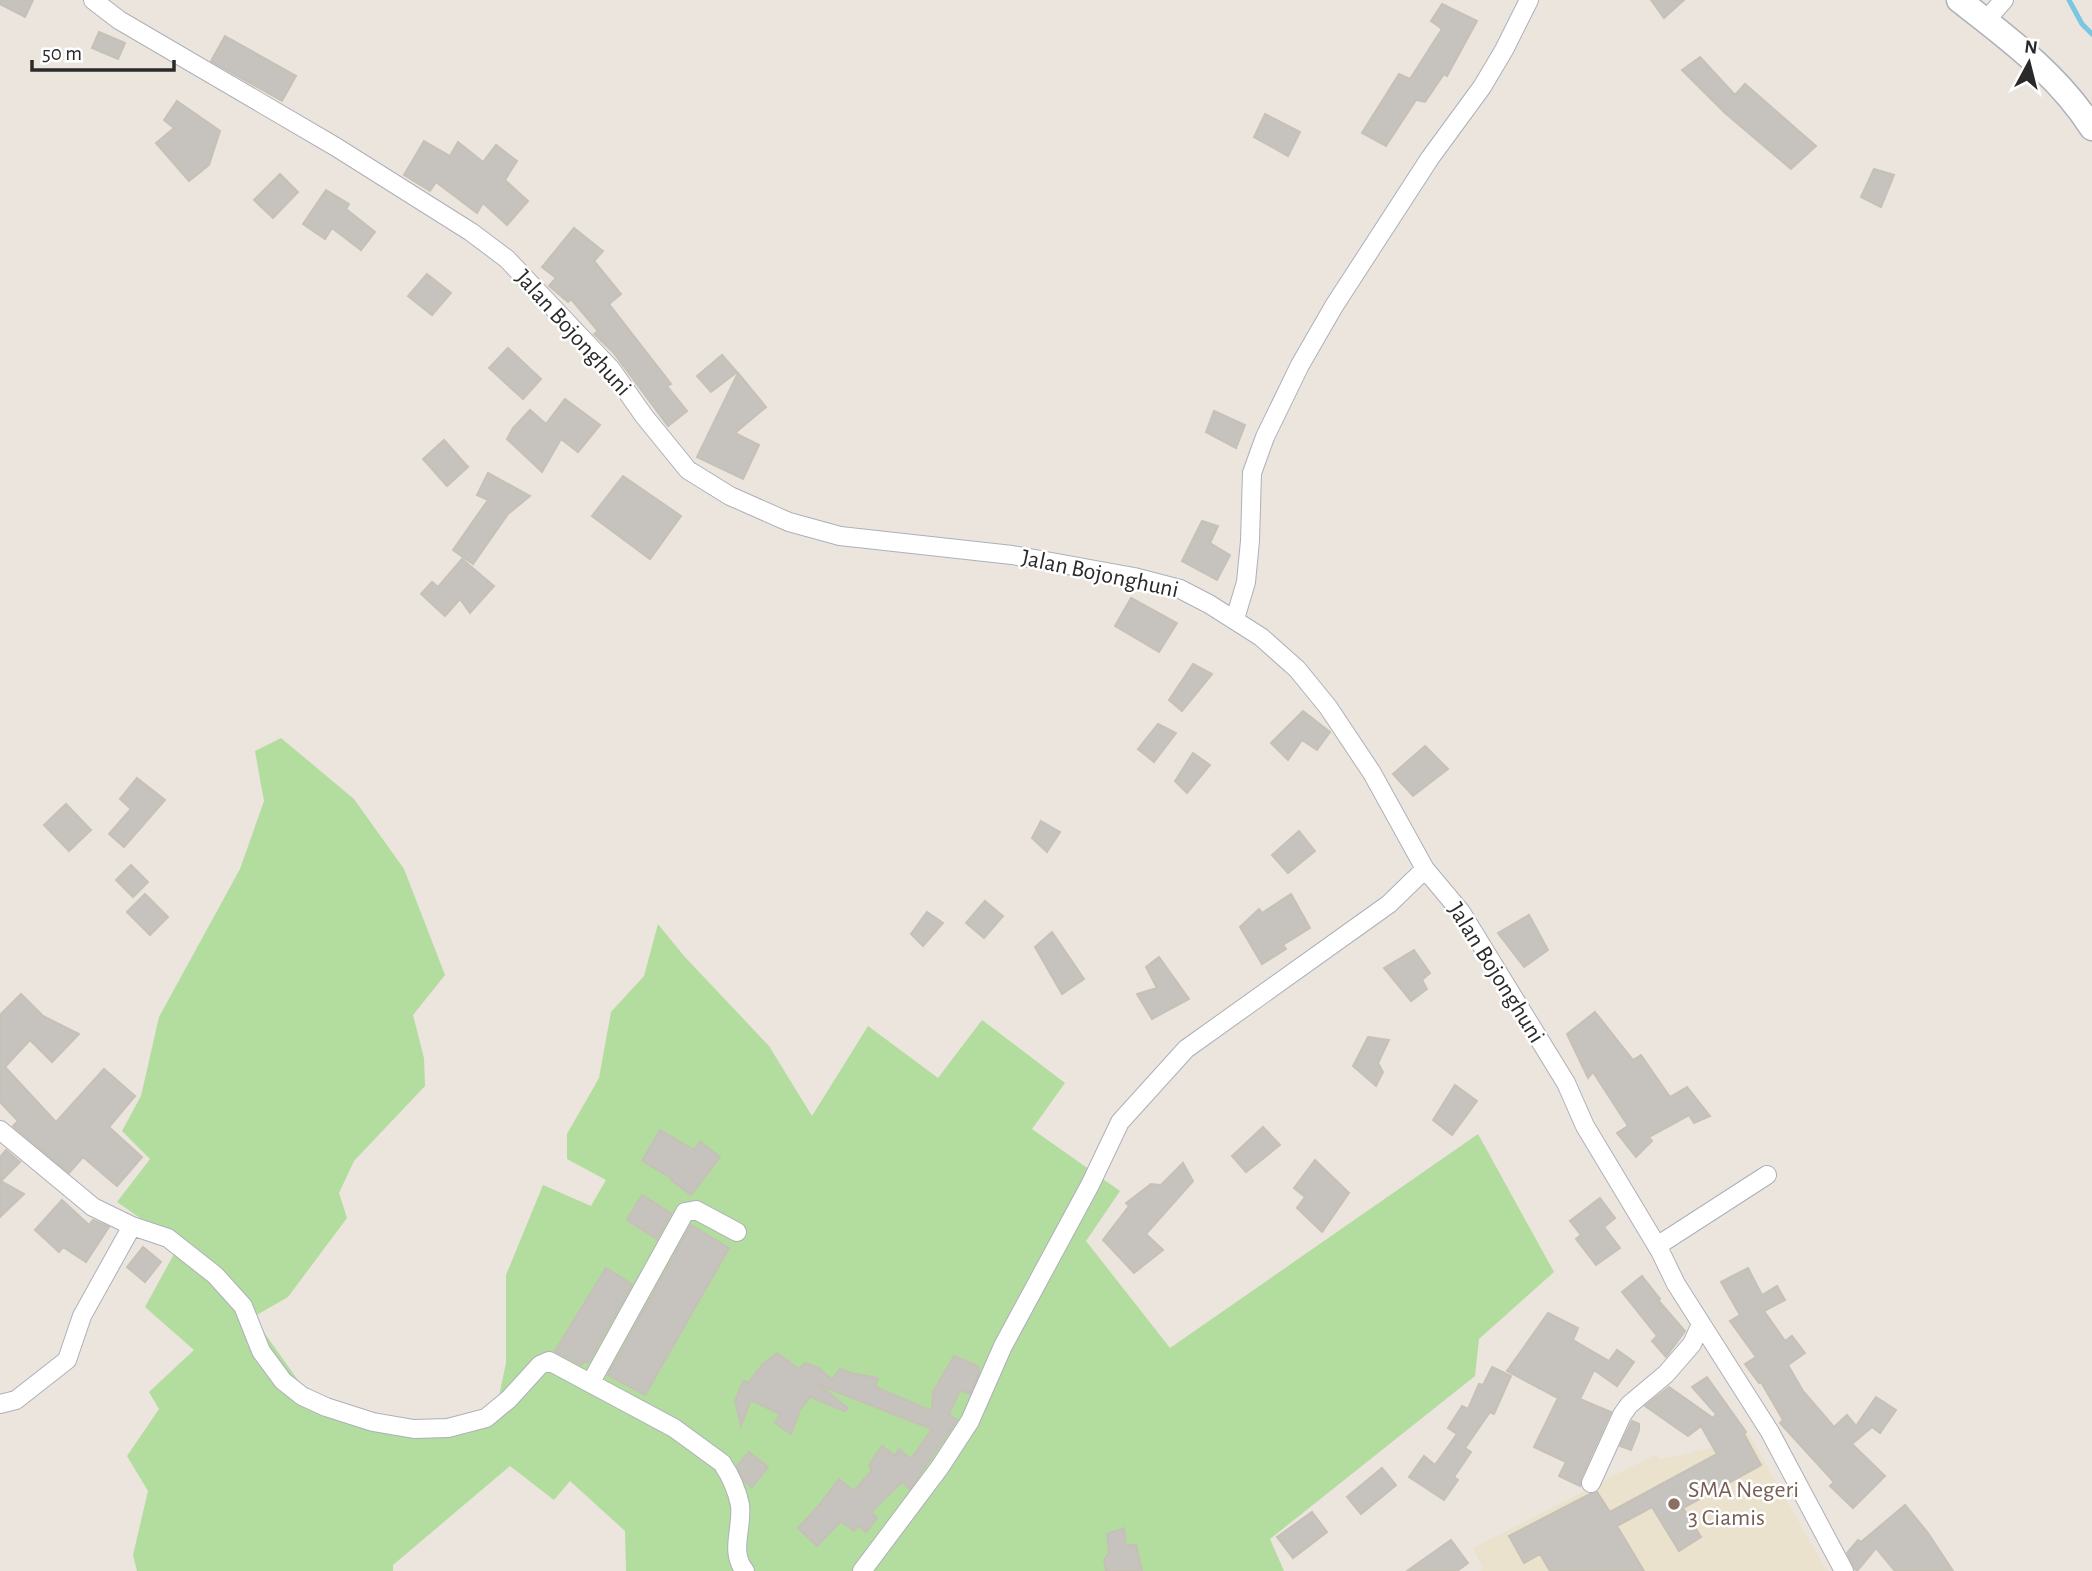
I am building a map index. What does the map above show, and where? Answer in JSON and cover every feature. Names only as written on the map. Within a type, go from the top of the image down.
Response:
[{"type":"street","name":"Jalan Bojonghuni","points":[[93,0],[119,20],[336,147],[471,232],[507,259],[611,369],[644,416],[688,470],[730,496],[789,522],[840,536],[1012,555],[1134,576],[1180,589],[1235,619],[1261,637],[1297,669],[1328,707],[1372,774],[1426,869],[1461,912],[1566,1083],[1585,1126],[1657,1246],[1676,1284],[1770,1432],[1844,1571]]},
{"type":"street","points":[[1235,619],[1246,582],[1252,473],[1265,437],[1300,365],[1346,287],[1430,158],[1482,87],[1529,0]]},
{"type":"street","points":[[1959,0],[2022,49],[2052,78],[2092,128]]},
{"type":"street","points":[[1986,20],[2004,0]]},
{"type":"street","points":[[862,1571],[940,1467],[970,1421],[1003,1346],[1090,1185],[1120,1122],[1186,1049],[1389,904],[1426,869]]},
{"type":"street","points":[[0,1130],[93,1207],[132,1226],[154,1231],[168,1238],[215,1275],[243,1307],[261,1350],[283,1381],[302,1396],[326,1407],[373,1422],[414,1429],[448,1429],[486,1418],[509,1399],[540,1364],[549,1361],[674,1427],[722,1463],[740,1506],[737,1558],[745,1571]]},
{"type":"street","points":[[1657,1246],[1767,1175]]},
{"type":"street","points":[[591,1382],[685,1212],[695,1210],[737,1232]]},
{"type":"street","points":[[0,1404],[16,1399],[67,1360],[82,1316],[132,1226]]},
{"type":"street","points":[[1591,1483],[1622,1415],[1692,1344],[1701,1324]]},
{"type":"shaded area","name":"SMA Negeri 3 Ciamis","points":[[1748,1433],[1827,1571],[1480,1571],[1483,1569],[1473,1548],[1656,1454],[1659,1459],[1678,1456],[1727,1444]]},
{"type":"green space","points":[[281,738],[354,799],[404,869],[445,975],[413,1015],[424,1058],[425,1086],[354,1161],[339,1193],[347,1218],[288,1297],[253,1317],[320,1411],[411,1432],[466,1434],[494,1419],[506,1363],[506,1275],[543,1185],[591,1206],[606,1180],[567,1159],[567,1134],[599,1078],[611,1012],[644,976],[658,924],[684,956],[769,1046],[812,1116],[868,1026],[938,1078],[982,1020],[1065,1083],[1032,1129],[1120,1191],[1086,1241],[1170,1348],[1478,1134],[1554,1272],[1479,1339],[1475,1376],[1270,1539],[1284,1571],[626,1571],[625,1531],[570,1481],[554,1500],[510,1466],[393,1565],[393,1571],[137,1571],[133,1555],[148,1491],[127,1456],[159,1409],[149,1392],[194,1350],[145,1307],[179,1245],[117,1202],[150,1159],[122,1131],[141,1096],[159,1017],[240,869],[264,801],[255,751]]},
{"type":"building","points":[[0,0],[33,0],[25,17],[0,4]]},
{"type":"building","points":[[1651,0],[1684,0],[1664,18]]},
{"type":"building","points":[[1442,4],[1477,21],[1447,76],[1444,74],[1425,102],[1416,100],[1386,146],[1362,133],[1399,74],[1410,79],[1442,29],[1431,21]]},
{"type":"building","points":[[99,32],[125,43],[118,59],[92,48]]},
{"type":"building","points":[[225,36],[296,76],[282,101],[211,61]]},
{"type":"building","points":[[1700,57],[1735,95],[1745,84],[1816,146],[1791,169],[1725,113],[1682,70]]},
{"type":"building","points":[[177,101],[220,131],[209,165],[189,181],[156,143],[174,128],[164,120]]},
{"type":"building","points":[[1265,114],[1300,132],[1288,156],[1254,137]]},
{"type":"building","points":[[424,141],[450,156],[458,142],[483,162],[496,145],[517,161],[505,180],[528,201],[507,225],[483,203],[477,213],[436,182],[430,191],[404,175]]},
{"type":"building","points":[[1874,169],[1894,175],[1881,207],[1861,197]]},
{"type":"building","points":[[280,174],[298,192],[273,218],[254,200]]},
{"type":"building","points":[[326,190],[349,204],[346,209],[375,232],[361,250],[332,228],[325,239],[303,224]]},
{"type":"building","points":[[574,228],[603,251],[594,261],[621,294],[609,304],[671,384],[667,386],[687,411],[668,426],[613,352],[594,334],[598,331],[571,299],[568,302],[549,286],[556,278],[542,267]]},
{"type":"building","points":[[427,274],[451,293],[432,315],[408,296]]},
{"type":"building","points":[[508,348],[541,379],[523,399],[489,368]]},
{"type":"building","points":[[722,355],[737,372],[711,392],[697,376]]},
{"type":"building","points":[[738,373],[766,407],[735,433],[759,445],[743,479],[697,457]]},
{"type":"building","points":[[565,399],[600,425],[578,452],[561,439],[542,472],[507,439],[513,428],[530,410],[546,424]]},
{"type":"building","points":[[1214,411],[1245,425],[1236,448],[1206,432]]},
{"type":"building","points":[[444,440],[468,467],[447,486],[423,459]]},
{"type":"building","points":[[488,473],[530,496],[508,514],[473,564],[453,550],[488,500],[477,495]]},
{"type":"building","points":[[623,476],[681,516],[650,559],[592,516]]},
{"type":"building","points":[[1202,521],[1218,526],[1210,543],[1230,555],[1217,580],[1182,561]]},
{"type":"building","points":[[462,559],[494,586],[470,613],[460,599],[445,616],[421,594],[432,582],[438,587]]},
{"type":"building","points":[[1131,598],[1177,623],[1159,652],[1115,626]]},
{"type":"building","points":[[1193,664],[1212,674],[1182,711],[1169,700]]},
{"type":"building","points":[[1303,711],[1330,732],[1317,750],[1302,740],[1288,760],[1271,743]]},
{"type":"building","points":[[1158,724],[1176,733],[1154,762],[1138,749]]},
{"type":"building","points":[[1425,746],[1448,769],[1413,796],[1393,774]]},
{"type":"building","points":[[1193,753],[1210,765],[1187,793],[1175,781]]},
{"type":"building","points":[[137,778],[165,800],[124,847],[109,834],[131,809],[120,799]]},
{"type":"building","points":[[66,804],[91,830],[69,851],[44,825]]},
{"type":"building","points":[[1041,821],[1060,832],[1047,852],[1032,838]]},
{"type":"building","points":[[1299,831],[1315,851],[1288,873],[1272,855]]},
{"type":"building","points":[[131,865],[148,882],[133,897],[116,880]]},
{"type":"building","points":[[145,894],[168,917],[150,935],[127,912]]},
{"type":"building","points":[[1291,894],[1310,928],[1283,945],[1286,949],[1262,964],[1240,927],[1259,909],[1262,913]]},
{"type":"building","points":[[985,901],[1003,916],[984,938],[966,923]]},
{"type":"building","points":[[927,912],[943,923],[923,946],[911,934]]},
{"type":"building","points":[[1529,915],[1548,950],[1524,967],[1498,933]]},
{"type":"building","points":[[1052,932],[1084,979],[1062,994],[1035,947]]},
{"type":"building","points":[[1414,950],[1430,973],[1422,980],[1427,989],[1411,1001],[1384,968]]},
{"type":"building","points":[[1159,957],[1189,999],[1152,1019],[1137,994],[1157,988],[1146,967]]},
{"type":"building","points":[[21,994],[43,1016],[79,1034],[52,1062],[30,1040],[5,1067],[56,1122],[104,1069],[135,1096],[109,1127],[142,1157],[117,1186],[83,1157],[69,1173],[13,1126],[18,1121],[0,1102],[0,1015]]},
{"type":"building","points":[[1595,1012],[1633,1060],[1641,1055],[1670,1097],[1687,1087],[1710,1116],[1694,1123],[1689,1115],[1649,1137],[1652,1141],[1636,1157],[1617,1133],[1628,1126],[1593,1072],[1588,1078],[1567,1034]]},
{"type":"building","points":[[1368,1037],[1389,1040],[1378,1063],[1383,1072],[1376,1086],[1353,1066]]},
{"type":"building","points":[[1455,1085],[1477,1101],[1452,1135],[1433,1120]]},
{"type":"building","points":[[1263,1127],[1280,1145],[1246,1172],[1232,1156]]},
{"type":"building","points":[[660,1130],[694,1150],[700,1142],[720,1157],[691,1195],[671,1180],[673,1179],[642,1161]]},
{"type":"building","points":[[6,1150],[20,1162],[1,1181],[24,1194],[0,1217],[0,1157]]},
{"type":"building","points":[[1315,1160],[1349,1193],[1322,1232],[1297,1208],[1305,1197],[1294,1188]]},
{"type":"building","points":[[1183,1163],[1193,1181],[1146,1234],[1163,1250],[1134,1273],[1103,1240],[1129,1206],[1126,1203],[1151,1184],[1161,1185]]},
{"type":"building","points":[[642,1195],[671,1213],[657,1239],[627,1220]]},
{"type":"building","points":[[1600,1198],[1615,1218],[1604,1227],[1620,1248],[1596,1265],[1576,1239],[1581,1235],[1570,1221]]},
{"type":"building","points":[[62,1200],[89,1225],[93,1220],[109,1227],[86,1262],[63,1247],[59,1252],[35,1230]]},
{"type":"building","points":[[691,1225],[729,1248],[645,1395],[608,1375]]},
{"type":"building","points":[[143,1247],[161,1262],[145,1282],[127,1267]]},
{"type":"building","points":[[606,1268],[632,1284],[588,1363],[584,1361],[581,1365],[555,1351]]},
{"type":"building","points":[[1748,1268],[1762,1295],[1777,1286],[1785,1300],[1764,1311],[1785,1341],[1792,1336],[1805,1353],[1788,1365],[1803,1391],[1834,1427],[1847,1415],[1856,1426],[1876,1397],[1896,1410],[1880,1433],[1872,1427],[1852,1444],[1885,1476],[1853,1508],[1830,1486],[1834,1482],[1780,1423],[1783,1420],[1761,1382],[1759,1383],[1745,1364],[1756,1357],[1730,1321],[1740,1315],[1721,1282]]},
{"type":"building","points":[[1642,1276],[1660,1299],[1658,1300],[1685,1331],[1666,1357],[1652,1341],[1657,1336],[1622,1292]]},
{"type":"building","points":[[1548,1313],[1578,1328],[1573,1340],[1609,1361],[1617,1350],[1634,1362],[1617,1386],[1594,1370],[1580,1399],[1611,1412],[1581,1478],[1580,1486],[1559,1476],[1566,1462],[1534,1447],[1558,1398],[1507,1371]]},
{"type":"building","points":[[777,1353],[799,1369],[805,1363],[819,1368],[832,1380],[840,1369],[878,1378],[875,1387],[932,1411],[933,1392],[954,1356],[978,1366],[979,1373],[970,1394],[960,1390],[949,1414],[957,1420],[910,1489],[902,1482],[871,1512],[877,1518],[866,1532],[858,1526],[854,1531],[841,1521],[817,1546],[798,1528],[839,1479],[854,1491],[872,1470],[869,1465],[882,1446],[895,1456],[899,1449],[911,1459],[932,1429],[819,1385],[848,1408],[845,1411],[810,1397],[800,1410],[791,1434],[775,1423],[780,1414],[751,1400],[741,1426],[735,1401],[743,1381],[749,1382],[762,1365]]},
{"type":"building","points":[[1492,1367],[1511,1376],[1494,1414],[1490,1412],[1465,1448],[1471,1452],[1454,1477],[1458,1480],[1444,1500],[1409,1477],[1424,1456],[1435,1465],[1457,1434],[1448,1428],[1462,1406],[1468,1409],[1479,1384],[1483,1385]]},
{"type":"building","points":[[1707,1377],[1746,1432],[1744,1434],[1761,1465],[1683,1508],[1701,1537],[1679,1551],[1652,1507],[1617,1526],[1644,1571],[1550,1571],[1540,1554],[1524,1563],[1509,1536],[1597,1492],[1610,1512],[1717,1454],[1701,1426],[1688,1436],[1645,1406],[1669,1387],[1713,1418],[1716,1414],[1692,1387]]},
{"type":"building","points":[[1632,1421],[1639,1424],[1639,1430],[1631,1450],[1620,1446]]},
{"type":"building","points":[[749,1452],[768,1467],[752,1487],[744,1481],[737,1466]]},
{"type":"building","points":[[1382,1468],[1396,1485],[1361,1514],[1347,1497]]},
{"type":"building","points":[[1905,1505],[1928,1533],[1953,1571],[1895,1571],[1876,1548],[1857,1571],[1847,1553],[1858,1540],[1861,1542]]},
{"type":"building","points":[[1312,1512],[1327,1532],[1293,1558],[1277,1537]]},
{"type":"building","points":[[1124,1528],[1126,1545],[1136,1545],[1142,1571],[1106,1571],[1104,1560],[1109,1553],[1107,1534]]},
{"type":"building","points":[[1451,1540],[1468,1563],[1457,1571],[1407,1571]]},
{"type":"waterway","points":[[2069,0],[2082,24],[2092,34]]},
{"type":"place","name":"SMA Negeri 3 Ciamis","points":[[1674,1504]]}]
